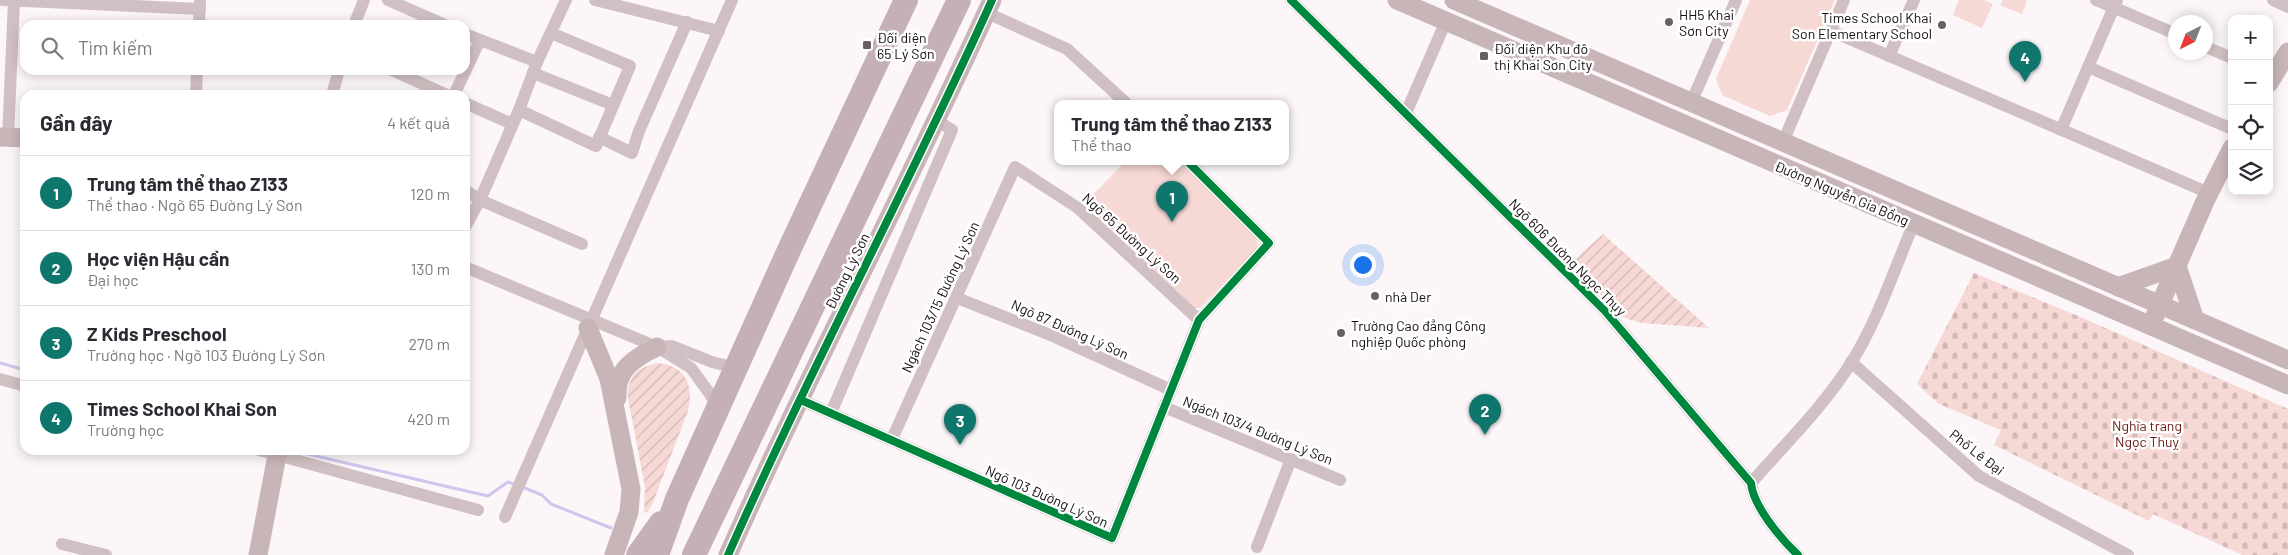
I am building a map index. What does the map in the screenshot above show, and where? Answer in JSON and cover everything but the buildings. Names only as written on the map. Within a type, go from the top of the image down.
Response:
[{"type":"highway","points":[[657,555],[678,499],[736,368],[906,0]]},
{"type":"highway","name":"Đường Lý Sơn","points":[[694,555],[959,0]]},
{"type":"highway","points":[[638,555],[678,499]]},
{"type":"highway","name":"Đường Lý Sơn","points":[[704,555],[715,513]]},
{"type":"main road","name":"Đường Nguyễn Gia Bồng","points":[[1397,0],[2288,385]]},
{"type":"main road","name":"Đường Nguyễn Gia Bồng","points":[[1454,0],[2288,360]]},
{"type":"main road","name":"Đường Lý Sơn","points":[[728,555],[843,307],[936,120],[989,6]]},
{"type":"main road","points":[[2273,75],[2288,52]]},
{"type":"main road","points":[[1682,123],[1691,103]]},
{"type":"main road","points":[[1774,163],[1783,142]]},
{"type":"main road","points":[[2151,326],[2209,193],[2231,150]]},
{"type":"main road","points":[[2118,287],[2177,266]]},
{"type":"main road","points":[[2177,266],[2195,320]]},
{"type":"main road","points":[[590,324],[609,379],[630,477],[631,500],[626,526],[614,555]]},
{"type":"main road","points":[[621,440],[617,395],[622,373],[630,362],[656,347]]},
{"type":"main road","points":[[258,555],[278,455]]},
{"type":"street","points":[[3,0],[200,5],[199,20]]},
{"type":"street","points":[[11,137],[14,0]]},
{"type":"street","points":[[356,20],[364,0]]},
{"type":"street","points":[[388,0],[434,20]]},
{"type":"street","points":[[470,218],[480,200],[519,110],[535,67],[566,0]]},
{"type":"street","points":[[595,0],[719,31]]},
{"type":"street","points":[[505,517],[732,0]]},
{"type":"street","name":"Ngõ 606 Đường Ngọc Thụy","points":[[1291,0],[1613,319],[1751,483],[1752,494],[1758,505],[1798,555]]},
{"type":"street","points":[[1691,103],[1736,0]]},
{"type":"street","points":[[1783,142],[1844,0]]},
{"type":"street","points":[[1889,56],[1914,0]]},
{"type":"street","points":[[2096,0],[2116,4],[2168,30]]},
{"type":"street","points":[[2273,0],[2288,7]]},
{"type":"street","points":[[2061,130],[2116,4]]},
{"type":"street","points":[[989,6],[1067,50],[1123,100]]},
{"type":"street","points":[[519,110],[597,142],[632,153],[639,131],[687,22]]},
{"type":"street","points":[[1406,113],[1446,22]]},
{"type":"street","points":[[1831,31],[2209,193]]},
{"type":"street","points":[[551,33],[630,66],[597,142]]},
{"type":"street","points":[[470,36],[614,105]]},
{"type":"street","points":[[470,61],[480,40]]},
{"type":"street","points":[[2213,50],[2228,56]]},
{"type":"street","points":[[2088,67],[2228,127]]},
{"type":"street","points":[[196,90],[197,75]]},
{"type":"street","points":[[333,90],[338,75]]},
{"type":"street","points":[[403,75],[436,90]]},
{"type":"street","points":[[456,90],[463,75]]},
{"type":"street","points":[[470,105],[512,124]]},
{"type":"street","points":[[831,413],[952,130],[936,120]]},
{"type":"street","name":"Ngõ 103 Đường Lý Sơn","points":[[801,400],[1112,538],[1199,320],[1269,243],[1191,165]]},
{"type":"street","name":"Ngách 103/15 Đường Lý Sơn","points":[[892,439],[921,370],[957,298],[1015,167]]},
{"type":"street","name":"Ngõ 65 Đường Lý Sơn","points":[[1015,167],[1078,208],[1199,320]]},
{"type":"street","points":[[470,193],[480,200],[582,244]]},
{"type":"street","points":[[1751,483],[1828,394],[1851,362],[1872,324],[1914,223]]},
{"type":"street","points":[[470,269],[575,313],[590,324],[656,347],[691,368],[705,386],[718,409]]},
{"type":"street","name":"Ngõ 87 Đường Lý Sơn","points":[[957,298],[1053,336],[1171,390]]},
{"type":"street","points":[[656,347],[672,346],[712,362],[736,368]]},
{"type":"street","name":"Phố Lê Đại","points":[[1851,362],[1979,476],[2128,555]]},
{"type":"street","points":[[0,379],[20,385]]},
{"type":"street","name":"Ngách 103/4 Đường Lý Sơn","points":[[1164,407],[1340,480]]},
{"type":"street","points":[[285,455],[478,510]]},
{"type":"street","points":[[1256,548],[1290,459]]},
{"type":"street","points":[[62,544],[106,555]]},
{"type":"green space","points":[[1750,0],[1835,0],[1787,110],[1770,116],[1722,95],[1716,79]]},
{"type":"green space","points":[[1959,0],[1984,0],[1993,4],[1982,28],[1953,15]]},
{"type":"green space","points":[[2003,0],[2027,0],[2022,14],[2000,5]]},
{"type":"green space","points":[[1122,165],[1186,165],[1258,233],[1257,248],[1200,308],[1189,308],[1086,212],[1086,202]]},
{"type":"green space","points":[[1603,234],[1709,328],[1642,323],[1622,317],[1570,264]]},
{"type":"green space","name":"Nghĩa trang Ngọc Thuỵ","points":[[1974,273],[2083,318],[2288,409],[2288,555],[2242,555],[2153,514],[2149,521],[1994,445],[2001,430],[1939,404],[1917,384]]},
{"type":"green space","points":[[657,363],[675,368],[686,378],[690,402],[654,500],[648,512],[644,513],[645,487],[627,393],[636,372]]},
{"type":"waterway","points":[[0,363],[20,369]]},
{"type":"waterway","points":[[312,455],[488,496],[508,482],[516,485]]},
{"type":"waterway","points":[[522,487],[542,495],[551,504],[611,528]]},
{"type":"cycle path","points":[[728,555],[792,415],[927,139],[992,0]]},
{"type":"cycle path","points":[[1291,0],[1605,311],[1751,483],[1762,512],[1798,555]]},
{"type":"cycle path","points":[[801,400],[1112,538],[1199,320],[1269,243],[1191,165]]},
{"type":"place","name":"HH5 Khai Sơn City","points":[[1669,22]]},
{"type":"place","name":"Times School Khai Son Elementary School","points":[[1942,25]]},
{"type":"place","name":"Đối diện 65 Lý Sơn","points":[[867,45]]},
{"type":"place","name":"Đối diện Khu đô thị Khai Sơn City","points":[[1484,56]]},
{"type":"place","name":"Times School Khai Son","points":[[2025,82]]},
{"type":"place","name":"Trung tâm thể thao Z133","points":[[1172,222]]},
{"type":"place","name":"nhà Der","points":[[1375,296]]},
{"type":"place","name":"Trường Cao đẳng Công nghiệp Quốc phòng","points":[[1341,333]]},
{"type":"place","name":"Học viện Hậu cần","points":[[1485,435]]},
{"type":"place","name":"Z Kids Preschool","points":[[960,445]]}]
